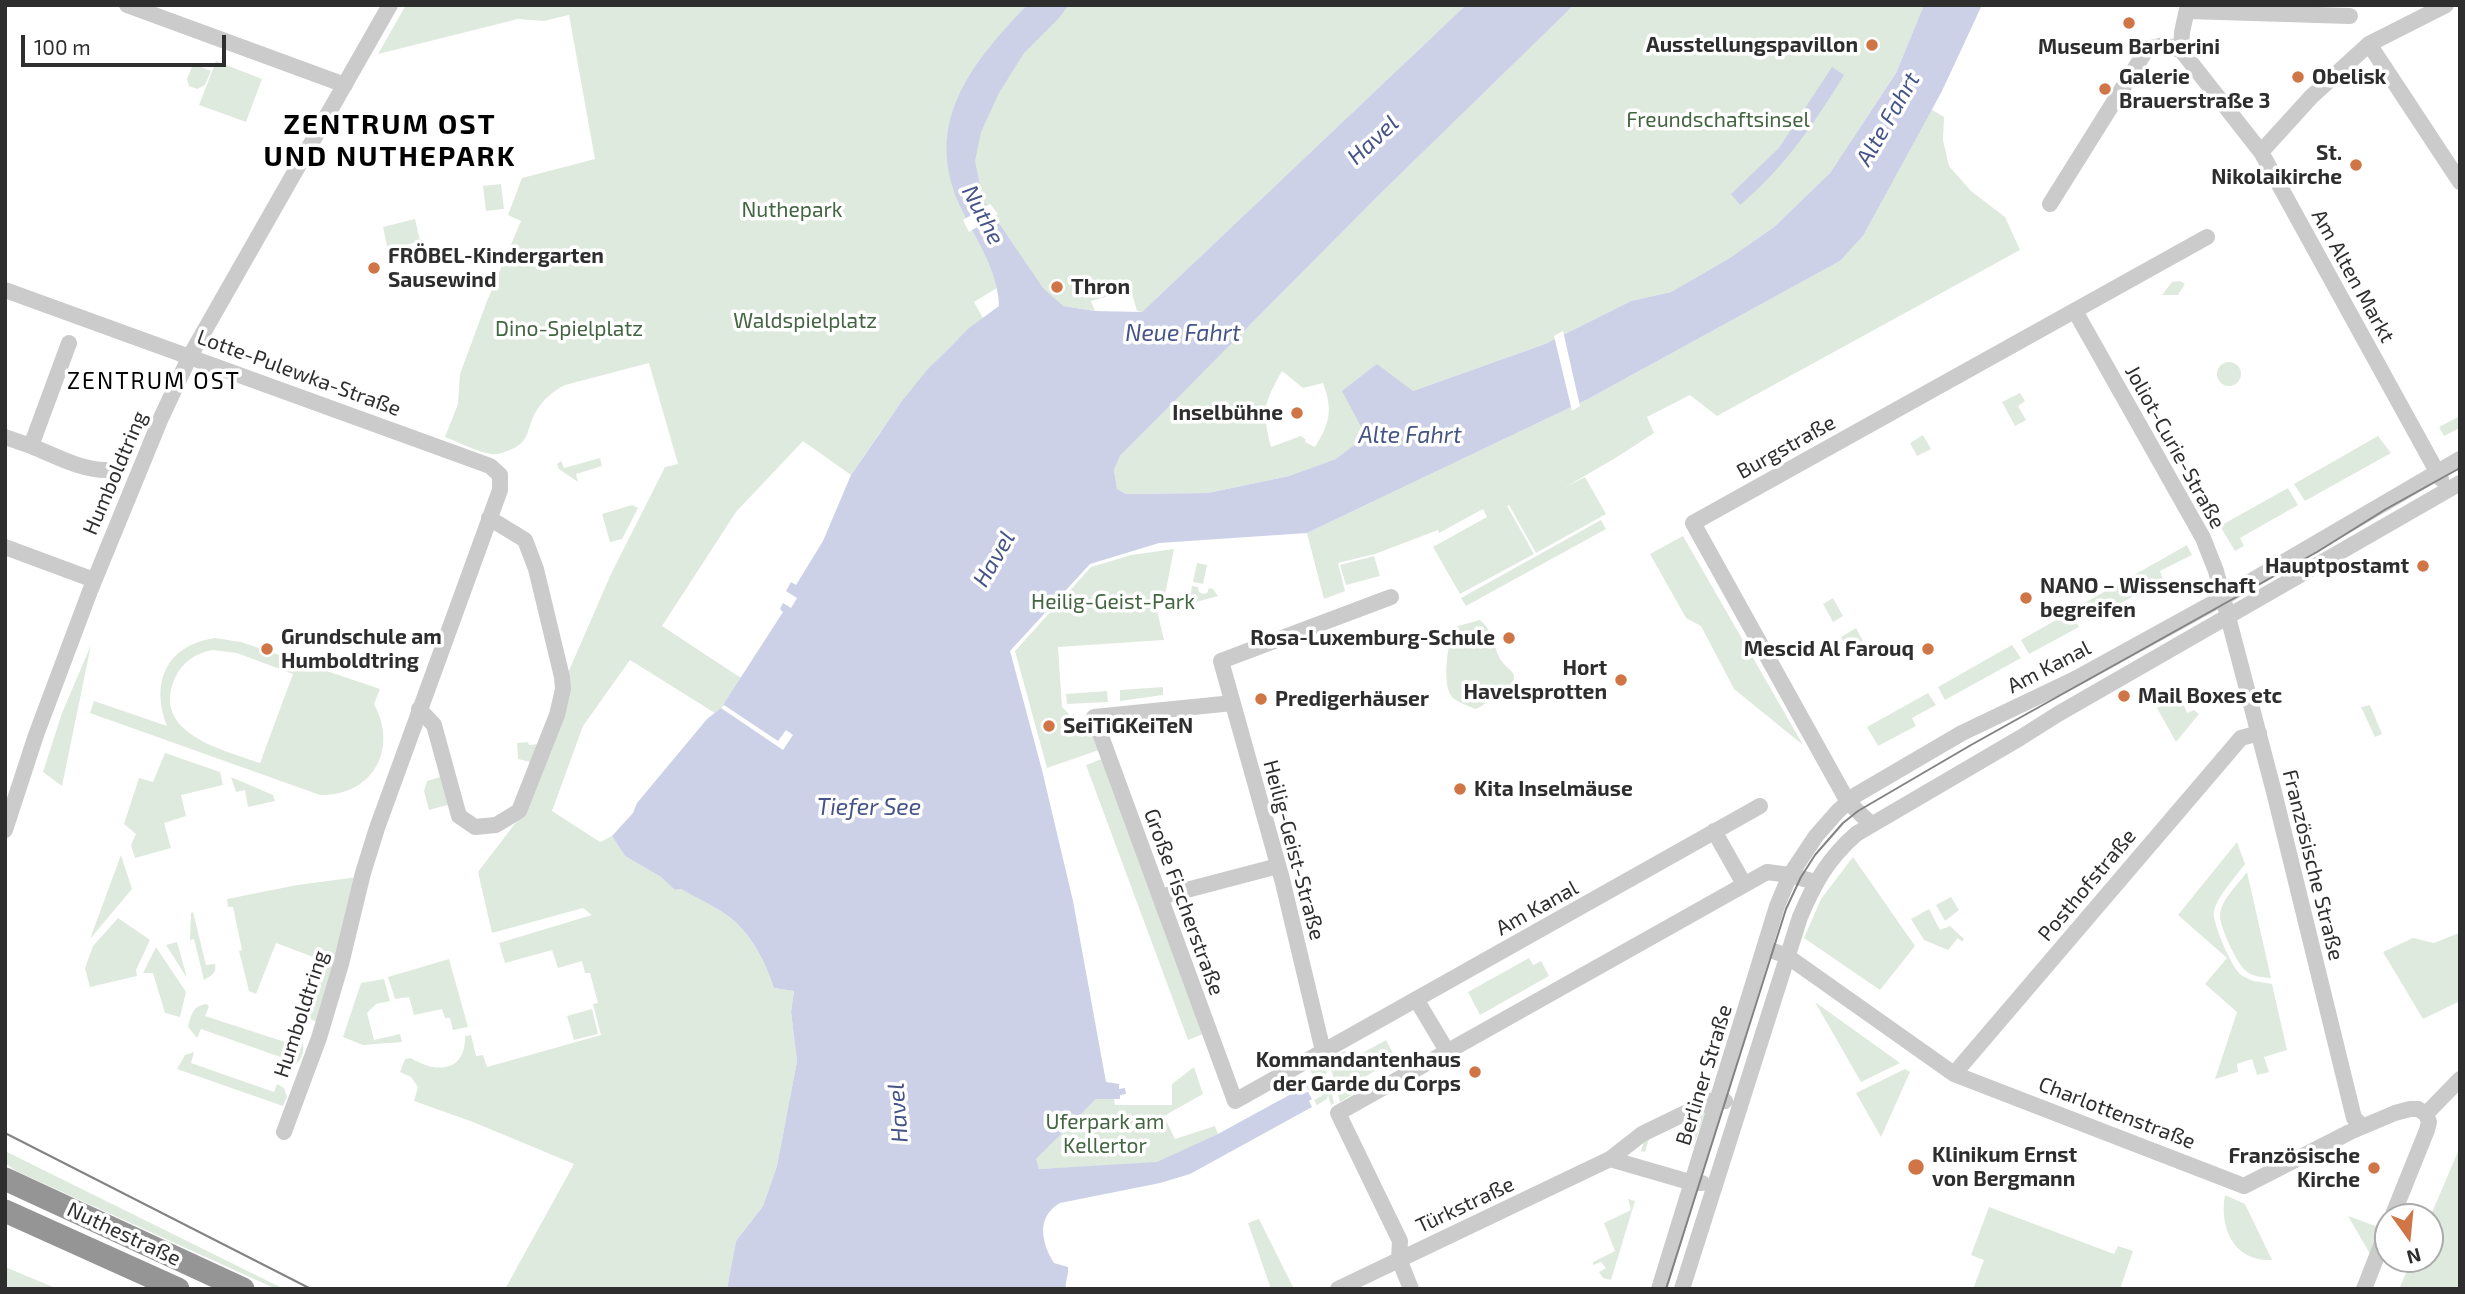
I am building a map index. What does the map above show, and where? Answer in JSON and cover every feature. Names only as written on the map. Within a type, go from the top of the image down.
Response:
[{"type":"highway","name":"Nuthestraße","points":[[5,1179],[243,1289]]},
{"type":"highway","name":"Nuthestraße","points":[[5,1211],[178,1289]]},
{"type":"street","points":[[127,5],[345,85]]},
{"type":"street","name":"Humboldtring","points":[[5,831],[36,736],[94,580],[152,437],[190,356],[390,5]]},
{"type":"street","points":[[2261,152],[2311,97],[2369,44],[2446,5]]},
{"type":"street","points":[[2050,204],[2147,49],[2164,45],[2181,50],[2188,8],[2350,16]]},
{"type":"street","points":[[2369,44],[2460,182]]},
{"type":"street","name":"Am Alten Markt","points":[[2181,50],[2261,152],[2437,471],[2454,487]]},
{"type":"street","name":"Burgstraße","points":[[1871,824],[1848,802],[1693,523],[2207,237]]},
{"type":"street","name":"Lotte-Pulewka-Straße","points":[[5,290],[498,471]]},
{"type":"street","name":"Joliot-Curie-Straße","points":[[2074,311],[2203,538],[2227,607]]},
{"type":"street","points":[[31,446],[69,343]]},
{"type":"street","points":[[5,437],[88,468],[106,470]]},
{"type":"street","name":"Am Kanal","points":[[1815,882],[1836,852],[1871,824],[2020,738],[2437,471],[2460,459]]},
{"type":"street","name":"Humboldtring","points":[[284,1132],[321,1030],[341,964],[368,855],[501,484],[498,471]]},
{"type":"street","name":"Am Kanal","points":[[1790,875],[1816,836],[1848,802],[1962,733],[2227,607],[2454,487]]},
{"type":"street","points":[[419,709],[434,725],[459,817],[475,827],[496,825],[519,811],[557,715],[562,677],[545,604],[525,541],[489,518]]},
{"type":"street","points":[[5,547],[94,580]]},
{"type":"street","name":"Heilig-Geist-Straße","points":[[1323,1051],[1278,866],[1221,661],[1391,597]]},
{"type":"street","name":"Französische Straße","points":[[2227,607],[2354,1118],[2362,1126]]},
{"type":"street","name":"Große Fischerstraße","points":[[1233,703],[1094,718],[1235,1101]]},
{"type":"street","name":"Posthofstraße","points":[[1954,1074],[2241,738],[2259,733]]},
{"type":"street","name":"Am Kanal","points":[[1235,1101],[1760,806]]},
{"type":"street","points":[[1714,831],[1745,884]]},
{"type":"street","points":[[1160,897],[1278,866]]},
{"type":"street","points":[[1411,1289],[1399,1259],[1399,1241],[1338,1113],[1766,872],[1815,882]]},
{"type":"street","name":"Berliner Straße","points":[[1659,1289],[1777,906],[1790,875]]},
{"type":"street","name":"Berliner Straße","points":[[1682,1289],[1787,956],[1815,882]]},
{"type":"street","name":"Charlottenstraße","points":[[1765,947],[1787,956],[1954,1074],[2244,1186],[2362,1126],[2410,1109],[2426,1114]]},
{"type":"street","points":[[1416,999],[1447,1051]]},
{"type":"street","points":[[2398,1203],[2427,1130],[2429,1122],[2426,1114],[2460,1079]]},
{"type":"street","points":[[1719,1099],[1740,1107]]},
{"type":"street","name":"Türkstraße","points":[[1338,1289],[1610,1159],[1642,1134],[1719,1099]]},
{"type":"street","points":[[1610,1159],[1693,1183],[1707,1181],[1721,1171]]},
{"type":"street","points":[[2364,1289],[2374,1264]]},
{"type":"green space","name":"Nuthepark","points":[[406,5],[1466,5],[1142,312],[1137,311],[1131,290],[1091,301],[1095,311],[1063,306],[997,288],[974,302],[983,318],[963,334],[927,371],[895,411],[851,475],[803,441],[736,512],[662,626],[741,678],[721,708],[715,713],[630,660],[583,726],[552,811],[600,842],[612,836],[625,856],[661,877],[675,890],[681,889],[728,916],[744,931],[756,948],[774,988],[794,991],[791,1012],[797,1061],[777,1166],[763,1206],[736,1241],[727,1289],[505,1289],[574,1164],[414,1101],[418,1087],[411,1077],[400,1072],[405,1059],[411,1058],[439,1068],[455,1063],[464,1048],[465,1036],[471,1035],[476,1056],[483,1055],[487,1067],[601,1035],[593,1004],[598,1003],[590,973],[585,973],[582,961],[558,968],[552,950],[505,963],[499,943],[592,915],[583,908],[492,933],[478,872],[520,817],[564,682],[611,574],[665,467],[678,464],[649,363],[561,387],[540,406],[525,439],[505,452],[485,453],[445,437],[458,404],[460,374],[521,221],[508,215],[522,178],[595,159],[569,15],[544,21],[518,19],[378,54]]},
{"type":"green space","name":"Freundschaftsinsel","points":[[1574,5],[1924,5],[1896,73],[1830,173],[1774,227],[1728,259],[1671,292],[1631,301],[1545,344],[1413,391],[1366,436],[1337,459],[1289,476],[1208,493],[1126,494],[1117,489],[1114,470],[1120,456],[1380,194]],"holes":[[[1282,371],[1303,388],[1323,383],[1329,409],[1327,423],[1320,438],[1315,447],[1305,442],[1301,436],[1271,447],[1266,408]]]},
{"type":"green space","points":[[216,61],[262,79],[246,122],[199,105]]},
{"type":"green space","points":[[193,64],[211,71],[205,85],[197,89],[189,86],[187,79]]},
{"type":"green space","points":[[1931,109],[1944,117],[1943,140],[1949,166],[1971,191],[2005,217],[2020,250],[1717,416],[1690,395],[1647,417],[1654,433],[1564,488],[1585,477],[1606,514],[1536,553],[1509,505],[1507,506],[1534,554],[1460,594],[1433,547],[1487,517],[1483,509],[1439,533],[1438,530],[1375,554],[1338,563],[1345,591],[1324,599],[1307,533],[1588,399],[1840,261],[1863,236]]},
{"type":"green space","points":[[501,184],[504,209],[486,211],[483,186]]},
{"type":"green space","points":[[415,219],[420,241],[388,250],[383,227]]},
{"type":"green space","points":[[2180,281],[2185,284],[2178,295],[2162,295],[2172,282]]},
{"type":"green space","points":[[2229,362],[2238,365],[2241,374],[2238,383],[2229,386],[2220,383],[2217,374],[2220,365]]},
{"type":"green space","points":[[2020,393],[2025,401],[2018,406],[2026,420],[2015,426],[2002,402]]},
{"type":"green space","points":[[2460,416],[2460,428],[2444,436],[2439,427]]},
{"type":"green space","points":[[1923,435],[1931,449],[1917,456],[1910,443]]},
{"type":"green space","points":[[2378,436],[2391,453],[2305,501],[2294,484]]},
{"type":"green space","points":[[600,458],[602,466],[576,474],[578,482],[559,469],[557,464],[561,461],[564,468]]},
{"type":"green space","points":[[2288,488],[2298,505],[2240,538],[2244,546],[2235,551],[2220,526]]},
{"type":"green space","points":[[632,505],[638,508],[622,539],[610,542],[602,514]]},
{"type":"green space","points":[[1601,520],[1606,529],[1466,606],[1461,598]]},
{"type":"green space","points":[[1683,536],[1803,745],[1734,689],[1701,626],[1686,618],[1650,554]]},
{"type":"green space","points":[[2187,545],[2192,555],[2160,571],[2163,580],[2088,621],[2079,606]]},
{"type":"green space","name":"Heilig-Geist-Park","points":[[1174,549],[1164,600],[1154,598],[1164,640],[1058,647],[1062,707],[1073,718],[1090,725],[1099,750],[1047,768],[1015,651],[1091,567],[1131,555]]},
{"type":"green space","points":[[1374,556],[1380,576],[1346,585],[1340,565]]},
{"type":"green space","points":[[1197,563],[1207,565],[1203,584],[1193,582]]},
{"type":"green space","points":[[1192,586],[1198,587],[1203,594],[1207,593],[1209,588],[1213,589],[1218,596],[1189,604]]},
{"type":"green space","points":[[1833,598],[1843,616],[1833,622],[1823,604]]},
{"type":"green space","points":[[2070,612],[2079,627],[2029,654],[2021,640]]},
{"type":"green space","points":[[1480,620],[1489,631],[1500,658],[1512,672],[1514,680],[1503,691],[1475,709],[1454,699],[1447,686],[1446,666],[1451,631],[1454,627]]},
{"type":"green space","points":[[1856,628],[1864,643],[1849,652],[1841,637]]},
{"type":"green space","points":[[215,638],[241,642],[380,689],[374,704],[381,721],[382,753],[367,779],[354,788],[320,795],[90,713],[94,701],[167,726],[160,695],[166,668],[184,649]],"holes":[[[212,650],[237,653],[293,674],[260,763],[210,745],[194,736],[181,726],[173,713],[170,697],[175,678],[186,663],[200,653]]]},
{"type":"green space","points":[[91,645],[62,786],[43,772],[62,713]]},
{"type":"green space","points":[[2012,645],[2021,658],[1945,700],[1938,687]]},
{"type":"green space","points":[[1163,687],[1163,695],[1120,701],[1120,690]]},
{"type":"green space","points":[[1107,691],[1108,702],[1067,704],[1066,694]]},
{"type":"green space","points":[[1928,693],[1936,705],[1912,718],[1916,726],[1878,746],[1867,727]]},
{"type":"green space","points":[[2180,696],[2187,713],[2194,710],[2199,714],[2176,742],[2157,708]]},
{"type":"green space","points":[[2370,705],[2382,734],[2375,737],[2361,707]]},
{"type":"green space","points":[[528,742],[529,745],[540,744],[534,763],[518,759],[517,743]]},
{"type":"green space","points":[[165,753],[220,772],[223,785],[181,795],[186,816],[164,823],[171,848],[135,858],[131,845],[136,834],[124,824],[139,778],[153,782]]},
{"type":"green space","points":[[1102,759],[1203,1034],[1188,1040],[1086,765]]},
{"type":"green space","points":[[443,776],[451,804],[429,810],[424,791],[427,781]]},
{"type":"green space","points":[[231,777],[273,795],[275,801],[248,807],[245,790],[236,792]]},
{"type":"green space","points":[[2237,842],[2245,864],[2223,892],[2216,904],[2214,916],[2219,934],[2237,971],[2252,980],[2272,984],[2287,1050],[2264,1057],[2269,1072],[2257,1075],[2252,1059],[2237,1064],[2238,1072],[2215,1079],[2237,1012],[2205,984],[2227,958],[2178,915]]},
{"type":"green space","points":[[121,855],[132,889],[90,939]]},
{"type":"green space","points":[[1853,857],[1915,946],[1880,990],[1804,938],[1821,899]]},
{"type":"green space","points":[[2247,872],[2271,978],[2254,975],[2242,966],[2229,944],[2220,920],[2223,904]]},
{"type":"green space","points":[[358,877],[318,1022],[302,1016],[324,961],[276,943],[256,994],[249,991],[239,951],[242,950],[233,907],[228,907],[227,899],[297,885]]},
{"type":"green space","points":[[1951,897],[1959,910],[1945,921],[1936,905]]},
{"type":"green space","points":[[1929,909],[1940,930],[1950,926],[1964,939],[1962,942],[1958,938],[1948,950],[1924,940],[1911,919]]},
{"type":"green space","points":[[193,912],[206,965],[215,964],[214,972],[204,980],[194,939],[190,940]]},
{"type":"green space","points":[[118,918],[150,940],[136,970],[137,976],[90,987],[85,968],[93,946]]},
{"type":"green space","points":[[2459,933],[2460,1001],[2423,1019],[2383,952],[2413,938],[2434,943]]},
{"type":"green space","points":[[177,942],[187,978],[166,945]]},
{"type":"green space","points":[[156,947],[186,992],[180,1017],[165,1013],[153,973],[143,973]]},
{"type":"green space","points":[[1529,958],[1533,965],[1541,961],[1549,976],[1480,1015],[1468,992]]},
{"type":"green space","points":[[449,959],[468,1027],[453,1030],[450,1018],[445,1018],[442,1009],[414,1015],[409,997],[395,999],[388,977]]},
{"type":"green space","points":[[384,979],[390,1001],[376,1004],[367,1013],[374,1040],[400,1034],[402,1042],[363,1045],[343,1037],[361,983]]},
{"type":"green space","points":[[1815,1002],[1900,1063],[1861,1082]]},
{"type":"green space","points":[[206,1004],[209,1006],[205,1016],[291,1044],[295,1036],[302,1041],[300,1060],[283,1069],[286,1059],[201,1029],[197,1038],[188,1027],[189,1023],[195,1009]]},
{"type":"green space","points":[[592,1009],[598,1034],[574,1040],[567,1016]]},
{"type":"green space","points":[[1386,1040],[1396,1059],[1361,1079],[1363,1088],[1340,1102],[1328,1057],[1345,1051],[1350,1060]]},
{"type":"green space","points":[[194,1052],[191,1063],[274,1092],[277,1084],[284,1088],[287,1097],[283,1106],[177,1069],[185,1055]]},
{"type":"green space","points":[[1323,1059],[1327,1073],[1315,1079],[1309,1068]]},
{"type":"green space","name":"Uferpark am Kellertor","points":[[1194,1067],[1203,1094],[1164,1116],[1175,1139],[1215,1126],[1218,1134],[1157,1163],[1039,1169],[1035,1159],[1096,1099],[1114,1099],[1115,1105],[1172,1105],[1172,1084]]},
{"type":"green space","points":[[1905,1069],[1910,1072],[1881,1137],[1856,1093]]},
{"type":"green space","points":[[1328,1078],[1334,1103],[1331,1105],[1328,1095],[1327,1099],[1317,1105],[1314,1100],[1322,1096],[1316,1086],[1308,1090],[1305,1085],[1316,1079],[1318,1084]]},
{"type":"green space","points":[[1706,1110],[1693,1148],[1687,1137],[1686,1122],[1649,1139],[1645,1152],[1641,1151],[1645,1138]]},
{"type":"green space","points":[[2460,1147],[2460,1289],[2399,1289],[2406,1273],[2444,1273],[2444,1203],[2436,1203]]},
{"type":"green space","points":[[5,1151],[284,1289],[276,1289],[16,1171],[5,1163]]},
{"type":"green space","points":[[2225,1195],[2245,1204],[2272,1260],[2248,1255],[2232,1241],[2224,1219]]},
{"type":"green space","points":[[1628,1199],[1635,1201],[1611,1280],[1603,1278],[1599,1272],[1606,1268],[1601,1262],[1593,1265],[1593,1262],[1615,1251],[1604,1223],[1631,1210]]},
{"type":"green space","points":[[1989,1207],[2114,1254],[2118,1246],[2133,1251],[2120,1289],[1973,1289],[1984,1260],[1971,1255]]},
{"type":"green space","points":[[2348,1216],[2374,1225],[2374,1245],[2370,1254]]},
{"type":"green space","points":[[1259,1219],[1294,1289],[1271,1289],[1248,1223]]},
{"type":"green space","points":[[5,1267],[58,1289],[5,1289]]},
{"type":"water","name":"Tiefer See","points":[[1027,5],[1069,5],[1024,53],[999,93],[981,132],[975,161],[983,200],[1043,288],[1063,306],[1095,311],[1142,312],[1466,5],[1574,5],[1380,194],[1120,456],[1114,470],[1117,489],[1126,494],[1208,493],[1289,476],[1336,459],[1366,436],[1342,391],[1377,364],[1413,391],[1545,344],[1631,301],[1671,292],[1728,259],[1774,227],[1830,173],[1896,73],[1924,5],[1982,5],[1942,91],[1863,236],[1840,261],[1588,399],[1307,533],[1159,543],[1090,564],[1010,651],[1073,901],[1106,1082],[1119,1084],[1119,1089],[1125,1088],[1126,1094],[1120,1095],[1120,1099],[1096,1099],[1036,1159],[1039,1169],[1157,1162],[1218,1134],[1302,1088],[1312,1099],[1309,1101],[1312,1107],[1190,1174],[1160,1183],[1060,1203],[1047,1215],[1043,1230],[1046,1247],[1054,1263],[1068,1267],[1066,1289],[727,1289],[736,1241],[763,1206],[777,1166],[797,1061],[791,1012],[794,991],[774,988],[756,948],[736,923],[711,905],[681,889],[675,890],[661,877],[625,856],[612,836],[707,719],[721,708],[783,612],[780,609],[783,603],[791,608],[797,598],[786,591],[791,582],[796,585],[823,541],[851,475],[902,401],[927,370],[969,328],[999,306],[991,269],[951,181],[947,152],[949,125],[957,99],[970,75],[986,51]]},
{"type":"water","points":[[1832,67],[1844,75],[1821,111],[1784,161],[1740,205],[1731,194],[1779,148]]},
{"type":"pier","points":[[990,204],[998,214],[969,232],[963,220]]},
{"type":"pier","points":[[1563,331],[1580,406],[1572,411],[1554,336]]},
{"type":"pier","points":[[724,705],[778,741],[786,730],[793,735],[783,750],[721,708]]},
{"type":"tram line","points":[[1666,1289],[1786,909],[1815,855],[1843,823],[1858,811],[1971,745],[2317,552],[2386,509],[2460,468]]},
{"type":"tram line","points":[[5,1133],[311,1289]]},
{"type":"place","name":"Museum Barberini","points":[[2129,23]]},
{"type":"place","name":"Ausstellungspavillon","points":[[1872,45]]},
{"type":"place","name":"Obelisk","points":[[2298,77]]},
{"type":"place","name":"Galerie Brauerstraße 3","points":[[2105,89]]},
{"type":"place","name":"St. Nikolaikirche","points":[[2356,165]]},
{"type":"place","name":"FRÖBEL-Kindergarten Sausewind","points":[[374,268]]},
{"type":"place","name":"Thron","points":[[1057,287]]},
{"type":"place","name":"Inselbühne","points":[[1297,413]]},
{"type":"place","name":"Hauptpostamt","points":[[2423,566]]},
{"type":"place","name":"NANO – Wissenschaft begreifen","points":[[2026,598]]},
{"type":"place","name":"Rosa-Luxemburg-Schule","points":[[1509,638]]},
{"type":"place","name":"Grundschule am Humboldtring","points":[[267,649]]},
{"type":"place","name":"Mescid Al Farouq","points":[[1928,649]]},
{"type":"place","name":"Hort Havelsprotten","points":[[1621,680]]},
{"type":"place","name":"Mail Boxes etc","points":[[2124,696]]},
{"type":"place","name":"Predigerhäuser","points":[[1261,699]]},
{"type":"place","name":"SeiTiGKeiTeN","points":[[1049,726]]},
{"type":"place","name":"Kita Inselmäuse","points":[[1460,789]]},
{"type":"place","name":"Kommandantenhaus der Garde du Corps","points":[[1475,1072]]},
{"type":"place","name":"Klinikum Ernst von Bergmann","points":[[1916,1167]]},
{"type":"place","name":"Französische Kirche","points":[[2374,1168]]},
{"type":"district","name":"ZENTRUM OST UND NUTHEPARK","points":[[390,141]]},
{"type":"district","name":"ZENTRUM OST","points":[[154,381]]},
{"type":"water label","name":"Alte Fahrt","points":[[1888,119]]},
{"type":"water label","name":"Havel","points":[[1373,140]]},
{"type":"water label","name":"Nuthe","points":[[983,215]]},
{"type":"water label","name":"Neue Fahrt","points":[[1183,333]]},
{"type":"water label","name":"Alte Fahrt","points":[[1410,435]]},
{"type":"water label","name":"Havel","points":[[994,559]]},
{"type":"water label","name":"Havel","points":[[898,1113]]},
{"type":"park label","name":"Waldspielplatz","points":[[805,321]]},
{"type":"park label","name":"Dino-Spielplatz","points":[[569,329]]}]
